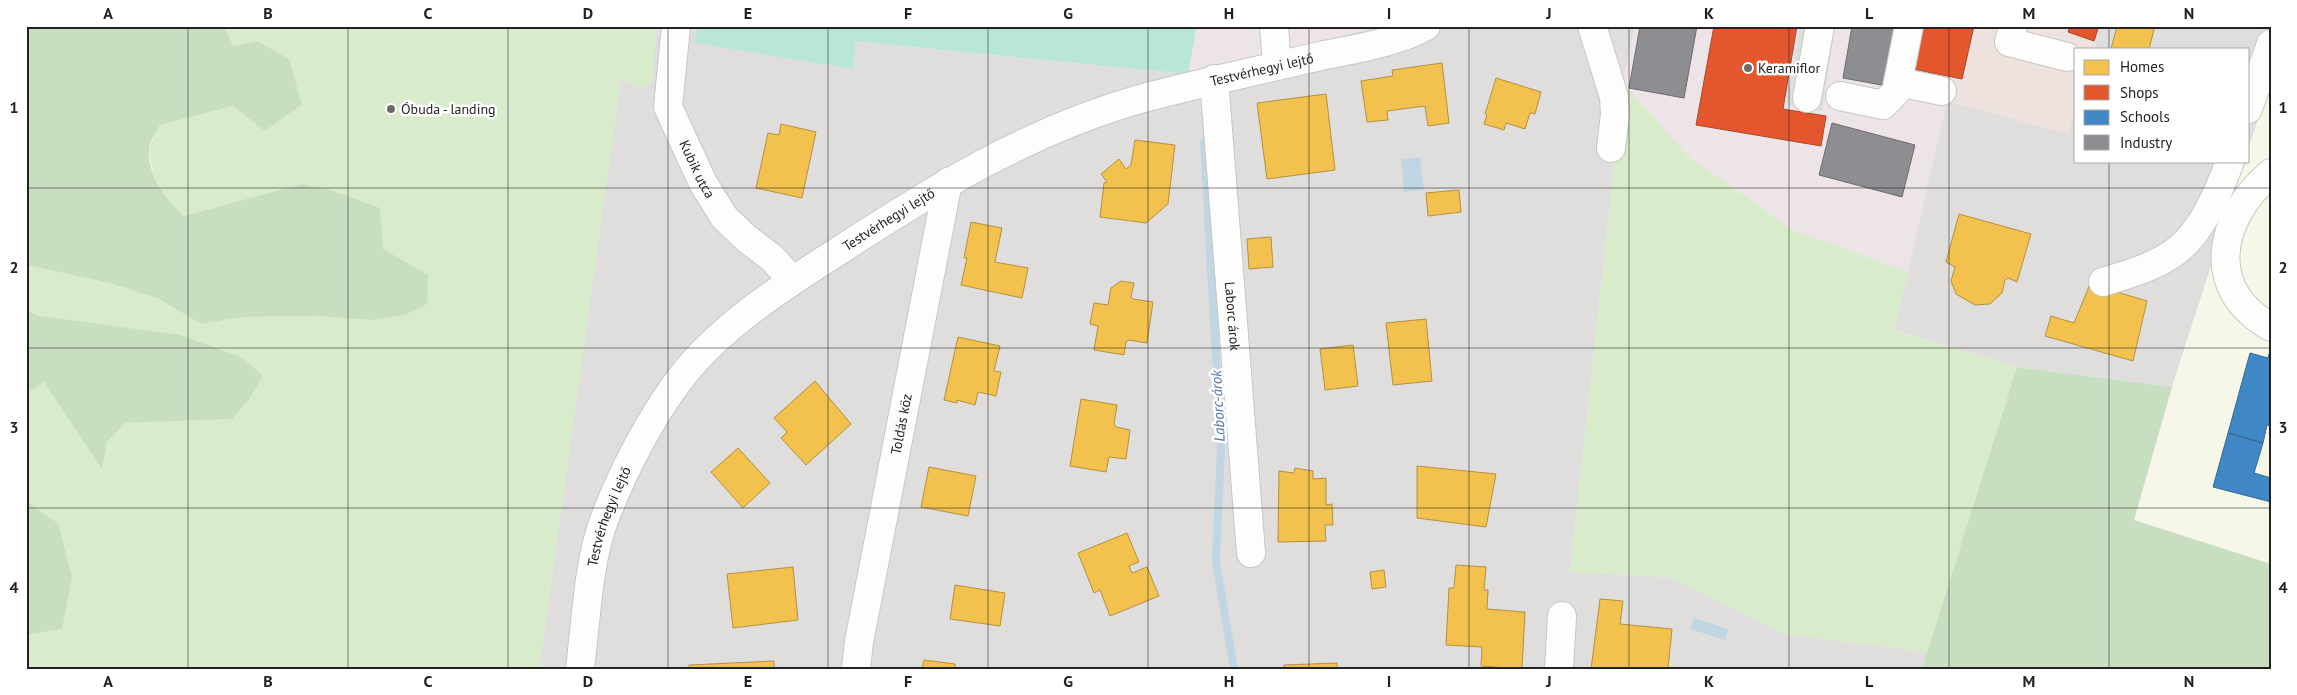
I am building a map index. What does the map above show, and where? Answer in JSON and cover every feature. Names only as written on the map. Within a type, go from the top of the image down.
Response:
[{"type":"street","name":"Kubik utca","points":[[676,26],[668,107],[699,174],[724,217],[747,239],[772,258],[792,280]]},
{"type":"street","points":[[1274,26],[1277,66]]},
{"type":"street","name":"Testvérhegyi lejtő","points":[[580,669],[592,571],[603,524],[639,446],[677,383],[695,362],[721,336],[792,280],[948,182],[1018,146],[1071,122],[1121,104],[1214,79],[1371,45],[1426,26]]},
{"type":"street","points":[[1592,26],[1614,97],[1615,115],[1611,148]]},
{"type":"street","points":[[1806,98],[1820,26]]},
{"type":"street","points":[[1840,96],[1883,105],[1896,92],[1909,26]]},
{"type":"street","points":[[2013,26],[2009,42],[2066,57]]},
{"type":"street","points":[[2250,103],[2271,44]]},
{"type":"street","name":"Laborc árok","points":[[1214,79],[1251,553]]},
{"type":"street","points":[[1898,82],[1942,91]]},
{"type":"street","points":[[2103,282],[2141,270],[2180,248],[2194,232],[2217,194],[2230,162]]},
{"type":"street","points":[[2271,173],[2258,184],[2239,210],[2228,235],[2225,255],[2227,278],[2233,293],[2245,308],[2271,328]]},
{"type":"street","name":"Toldás köz","points":[[856,669],[859,642],[948,182]]},
{"type":"street","points":[[1559,669],[1562,616]]},
{"type":"shaded area","points":[[628,26],[698,26],[696,43],[854,68],[855,41],[1188,74],[1275,54],[1379,26],[1635,26],[1623,83],[1570,572],[1670,577],[1786,634],[1928,652],[1922,669],[539,669]]},
{"type":"shaded area","points":[[1197,26],[1379,26],[1275,54],[1188,74]]},
{"type":"shaded area","points":[[1635,26],[1969,26],[1947,101],[1908,272],[1793,230],[1688,156],[1623,83]]},
{"type":"shaded area","points":[[1800,26],[1835,26],[1822,111],[1786,105]]},
{"type":"shaded area","points":[[1969,26],[2101,26],[2094,48],[2074,48],[2074,115],[2068,134],[1947,101]]},
{"type":"shaded area","points":[[2101,26],[2271,26],[2271,81],[2250,144],[2250,48],[2094,48]]},
{"type":"shaded area","points":[[2271,81],[2271,564],[2134,520],[2172,387],[2245,162],[2250,162],[2250,144]]},
{"type":"shaded area","points":[[1947,101],[2068,133],[2074,115],[2074,162],[2245,162],[2172,387],[2017,367],[1893,330]]},
{"type":"green space","points":[[26,26],[224,26],[233,46],[257,41],[289,59],[302,104],[265,131],[233,106],[160,125],[149,146],[149,159],[154,178],[164,194],[184,216],[302,184],[330,190],[380,208],[383,249],[428,275],[427,304],[405,315],[372,320],[316,316],[242,317],[201,324],[159,299],[110,283],[26,265]]},
{"type":"green space","points":[[188,26],[657,26],[652,83],[640,89],[621,79],[539,669],[26,669],[26,635],[62,629],[58,523],[26,501],[26,394],[44,381],[102,468],[107,442],[125,423],[232,419],[40,316],[26,311],[26,265],[110,283],[159,299],[201,324],[242,317],[316,316],[372,320],[248,199],[184,216],[166,198],[153,174],[149,148],[160,125],[233,106],[257,41],[233,46],[231,42]]},
{"type":"green space","points":[[698,26],[1197,26],[1188,74],[855,41],[854,69],[695,43]]},
{"type":"green space","points":[[1623,83],[1688,156],[1793,230],[1908,272],[1894,331],[2017,367],[1928,652],[1786,634],[1670,577],[1570,572]]},
{"type":"green space","points":[[26,311],[40,316],[180,335],[243,358],[263,376],[249,399],[232,419],[125,423],[107,442],[102,469],[44,382],[26,394]]},
{"type":"green space","points":[[2017,367],[2172,387],[2134,520],[2271,564],[2271,669],[1922,669]]},
{"type":"green space","points":[[26,501],[58,523],[72,577],[62,629],[26,635]]},
{"type":"water","points":[[1420,157],[1424,190],[1404,192],[1401,159]]},
{"type":"water","points":[[1694,618],[1728,629],[1725,640],[1690,629]]},
{"type":"building: Homes","points":[[2117,26],[2155,26],[2149,48],[2111,48]]},
{"type":"building: Homes","points":[[1442,63],[1449,123],[1428,126],[1425,106],[1387,111],[1388,120],[1367,122],[1361,81],[1393,76],[1392,70]]},
{"type":"building: Homes","points":[[1496,78],[1541,92],[1535,114],[1530,113],[1525,129],[1506,123],[1504,130],[1484,124],[1487,115],[1485,114]]},
{"type":"building: Homes","points":[[1326,94],[1335,170],[1267,179],[1257,103]]},
{"type":"building: Homes","points":[[781,124],[816,132],[802,198],[756,188],[768,133],[779,135]]},
{"type":"building: Homes","points":[[1135,140],[1175,145],[1168,204],[1146,223],[1100,217],[1104,183],[1107,182],[1101,174],[1119,159],[1126,169],[1131,165]]},
{"type":"building: Homes","points":[[1459,190],[1461,212],[1428,216],[1426,193]]},
{"type":"building: Homes","points":[[1959,214],[2031,234],[2017,282],[2008,278],[2005,280],[2002,293],[1990,304],[1975,305],[1956,294],[1951,281],[1955,267],[1946,262]]},
{"type":"building: Homes","points":[[971,222],[1002,228],[995,262],[1028,268],[1022,298],[961,285],[967,258],[964,258]]},
{"type":"building: Homes","points":[[1271,237],[1273,267],[1249,269],[1247,239]]},
{"type":"building: Homes","points":[[1121,281],[1134,283],[1131,297],[1133,299],[1153,302],[1147,343],[1129,340],[1126,342],[1124,355],[1094,350],[1098,326],[1090,324],[1094,303],[1108,305],[1111,288]]},
{"type":"building: Homes","points":[[2090,284],[2147,301],[2133,361],[2045,336],[2051,316],[2074,323]]},
{"type":"building: Homes","points":[[1426,319],[1432,381],[1393,385],[1386,323]]},
{"type":"building: Homes","points":[[958,337],[1000,346],[994,371],[1001,372],[996,396],[978,392],[975,405],[957,400],[957,403],[944,400]]},
{"type":"building: Homes","points":[[1353,345],[1358,386],[1325,390],[1320,349]]},
{"type":"building: Homes","points":[[815,381],[851,424],[806,465],[781,438],[787,432],[774,418]]},
{"type":"building: Homes","points":[[1081,399],[1117,405],[1114,424],[1116,427],[1130,430],[1126,459],[1109,457],[1106,472],[1070,466]]},
{"type":"building: Homes","points":[[738,448],[770,483],[743,508],[711,472]]},
{"type":"building: Homes","points":[[1417,466],[1496,474],[1486,527],[1417,518]]},
{"type":"building: Homes","points":[[929,467],[976,476],[968,516],[921,507]]},
{"type":"building: Homes","points":[[1295,468],[1313,471],[1313,479],[1326,478],[1326,505],[1332,504],[1333,525],[1325,525],[1326,541],[1278,542],[1279,471],[1294,473]]},
{"type":"building: Homes","points":[[1127,533],[1139,562],[1129,566],[1132,573],[1147,567],[1159,596],[1110,616],[1100,590],[1094,593],[1078,553]]},
{"type":"building: Homes","points":[[1456,565],[1486,567],[1484,590],[1488,590],[1487,609],[1525,612],[1522,669],[1481,666],[1482,647],[1446,645],[1449,588],[1454,588]]},
{"type":"building: Homes","points":[[793,567],[798,620],[733,628],[727,574]]},
{"type":"building: Homes","points":[[1384,570],[1386,587],[1372,589],[1370,572]]},
{"type":"building: Homes","points":[[955,585],[1005,593],[1000,626],[950,619]]},
{"type":"building: Homes","points":[[1600,599],[1623,601],[1620,624],[1672,629],[1668,669],[1591,669]]},
{"type":"building: Homes","points":[[924,660],[955,664],[955,669],[922,669]]},
{"type":"building: Homes","points":[[774,661],[774,669],[689,669],[689,665]]},
{"type":"building: Homes","points":[[1337,663],[1337,669],[1284,669],[1284,665]]},
{"type":"building: Shops","name":"Keramiflor","points":[[1714,26],[1797,26],[1783,109],[1826,116],[1821,146],[1696,125]]},
{"type":"building: Shops","points":[[1922,26],[1974,26],[1962,79],[1913,69]]},
{"type":"building: Shops","points":[[2070,26],[2099,26],[2094,41],[2068,32]]},
{"type":"building: Schools","points":[[2271,347],[2271,426],[2267,425],[2263,443],[2228,433],[2250,353],[2268,358]]},
{"type":"building: Schools","points":[[2228,433],[2263,443],[2254,473],[2271,478],[2271,502],[2213,487]]},
{"type":"building: Industry","points":[[1640,26],[1697,26],[1684,98],[1629,88]]},
{"type":"building: Industry","points":[[1852,26],[1898,26],[1887,86],[1843,78]]},
{"type":"building: Industry","points":[[1832,123],[1915,145],[1902,197],[1819,175]]},
{"type":"waterway","name":"Laborc-árok","points":[[1204,142],[1221,449],[1216,561],[1234,669]]},
{"type":"place","name":"Keramiflor","points":[[1748,68]]},
{"type":"place","name":"Óbuda - landing","points":[[391,109]]}]
